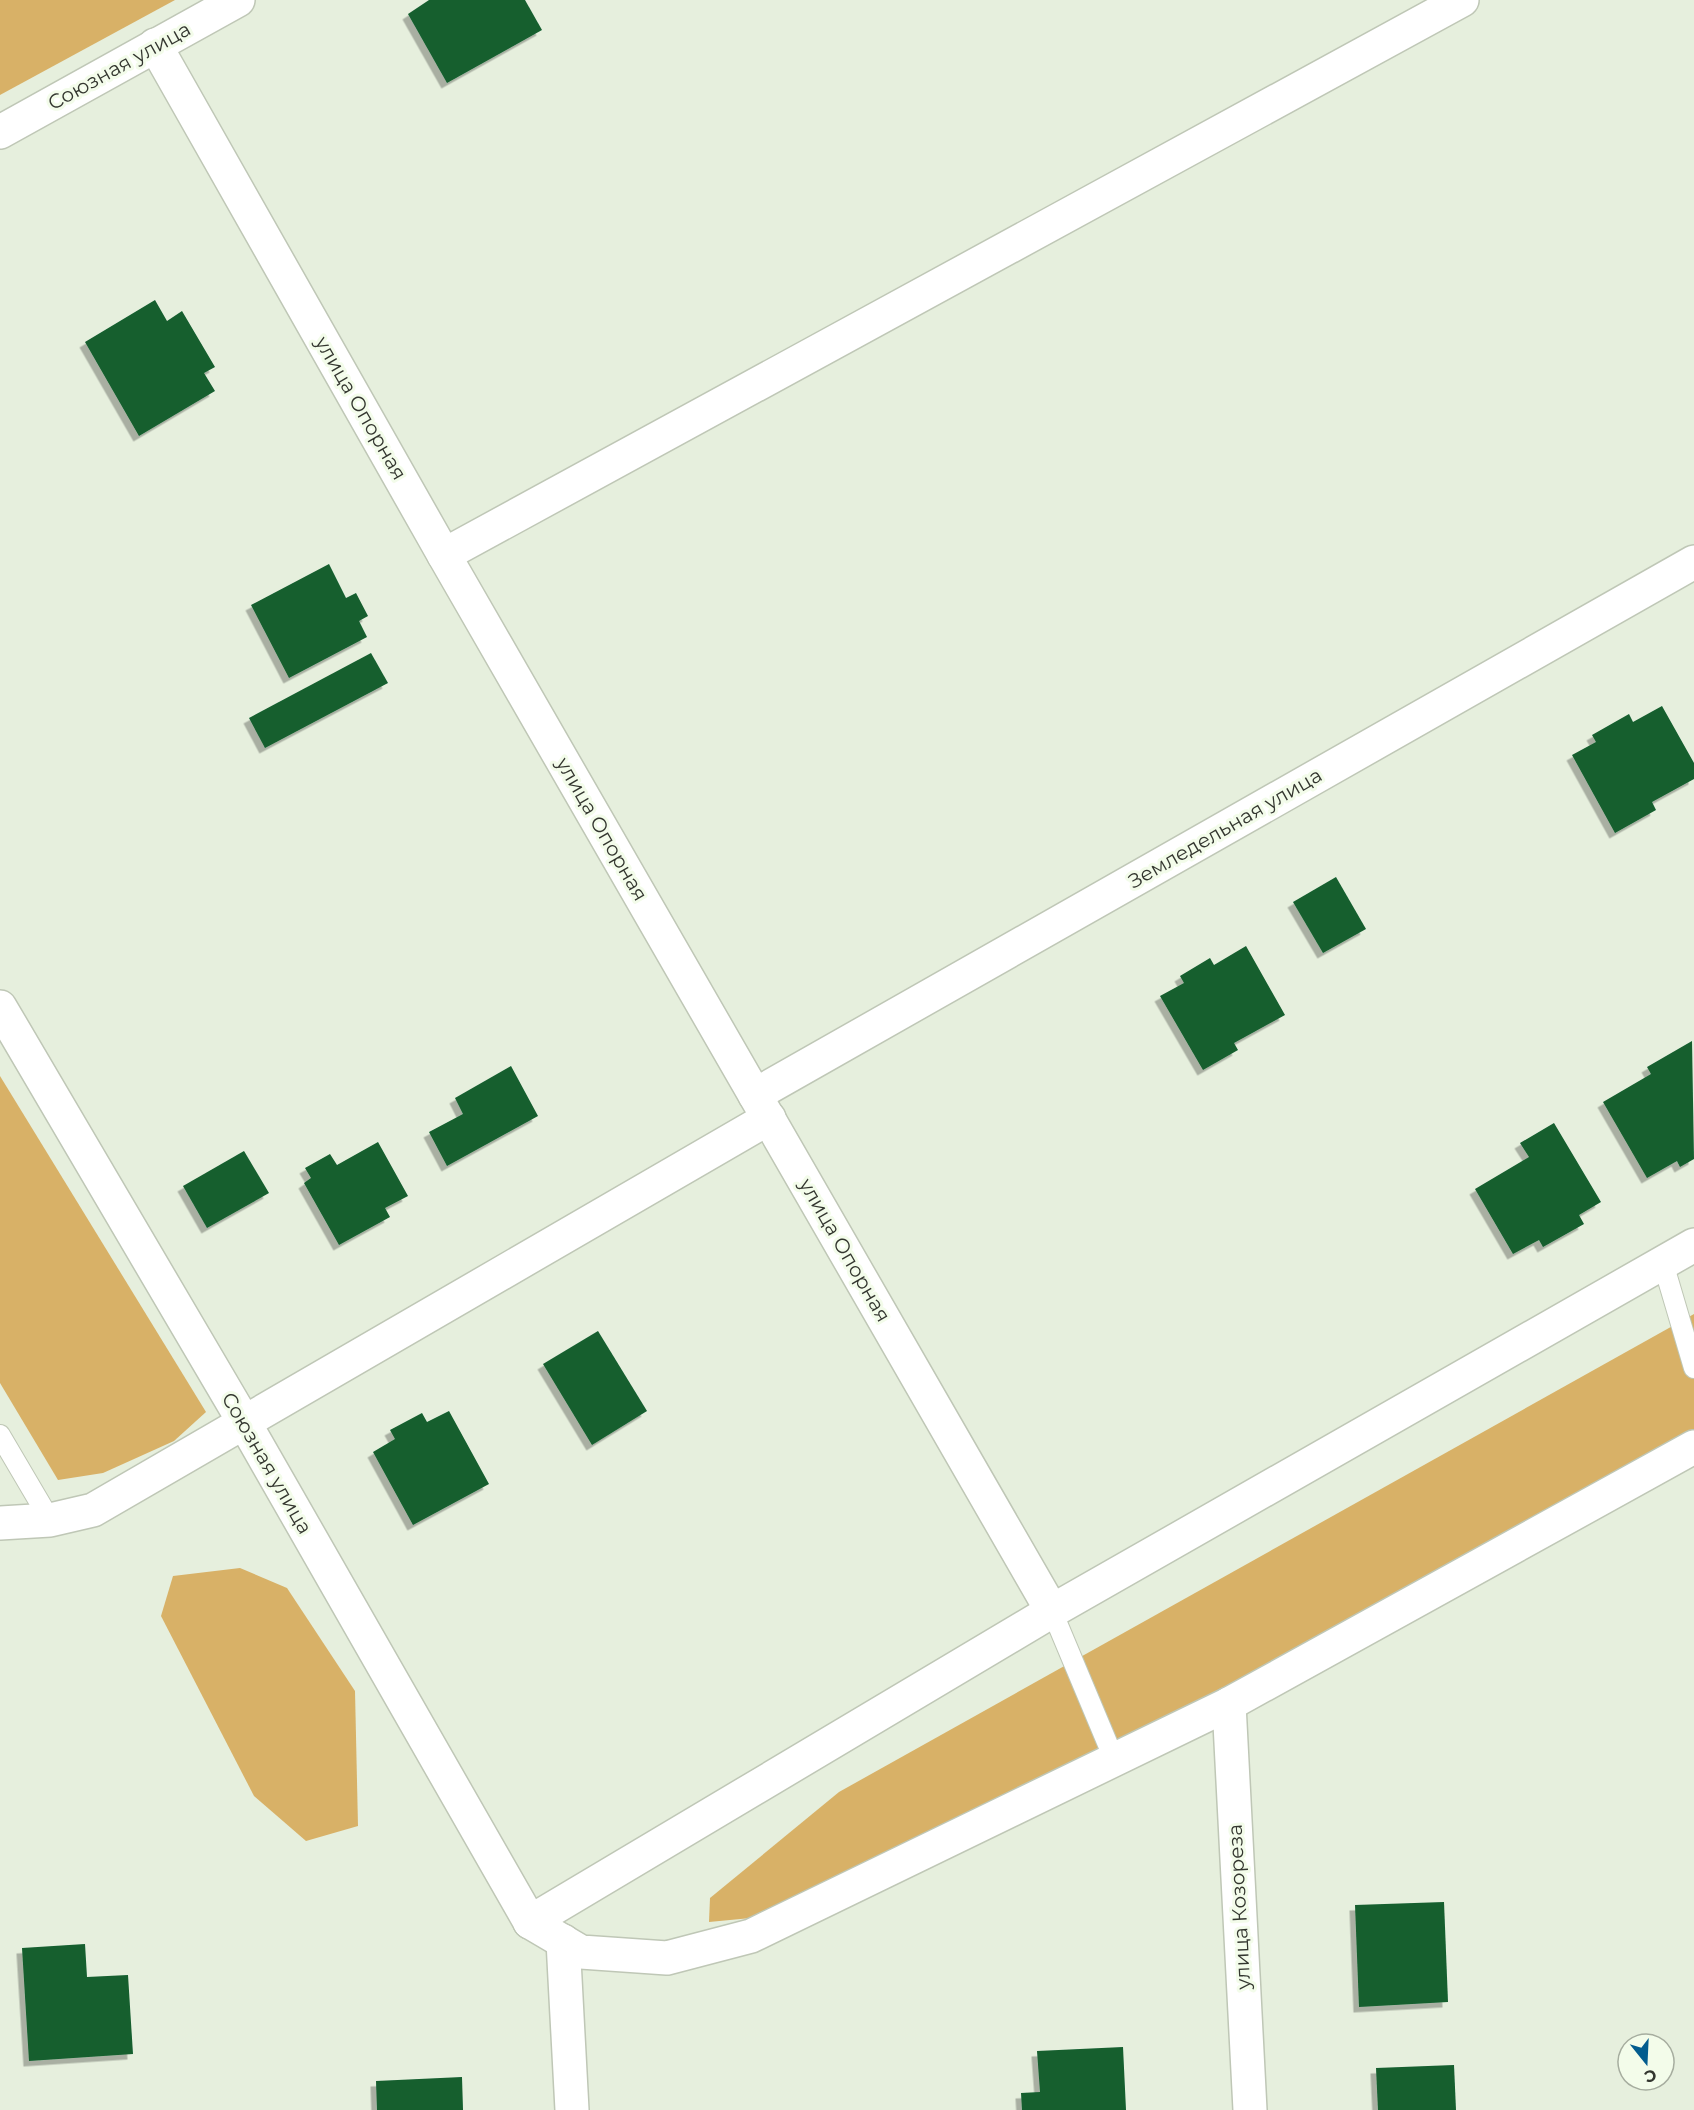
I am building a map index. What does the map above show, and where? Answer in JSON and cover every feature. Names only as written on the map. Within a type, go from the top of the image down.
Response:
[{"type":"street","name":"Союзная улица","points":[[0,132],[238,0]]},
{"type":"street","points":[[444,555],[1462,0]]},
{"type":"street","name":"улица Опорная","points":[[155,45],[444,555],[1052,1611]]},
{"type":"street","name":"Земледельная улица","points":[[0,1523],[50,1520],[93,1510],[244,1422],[762,1106],[1694,562]]},
{"type":"street","name":"Союзная улица","points":[[0,1007],[244,1422],[530,1922]]},
{"type":"street","points":[[1694,1245],[1052,1611],[530,1922],[581,1952],[667,1958],[751,1936],[1229,1704],[1694,1447]]},
{"type":"street","name":"улица Козореза","points":[[1229,1704],[1250,2110]]},
{"type":"street","points":[[563,1941],[572,2110]]},
{"type":"lane","points":[[1663,1263],[1694,1368]]},
{"type":"lane","points":[[0,1435],[50,1520]]},
{"type":"lane","points":[[1052,1611],[1114,1759]]},
{"type":"shaded area","points":[[0,0],[175,0],[0,95]]},
{"type":"shaded area","points":[[0,1076],[206,1412],[174,1441],[103,1473],[58,1480],[0,1383]]},
{"type":"shaded area","points":[[1694,1314],[1694,1434],[1115,1750],[751,1918],[709,1922],[710,1898],[839,1792]]},
{"type":"shaded area","points":[[240,1568],[287,1588],[355,1691],[358,1826],[306,1841],[254,1796],[161,1616],[173,1576]]},
{"type":"building","points":[[429,0],[525,0],[542,30],[447,83],[408,14]]},
{"type":"building","points":[[155,300],[167,321],[182,311],[215,367],[204,373],[215,391],[139,436],[85,342]]},
{"type":"building","points":[[329,564],[346,598],[356,593],[368,616],[359,621],[367,637],[289,678],[251,605]]},
{"type":"building","points":[[371,653],[388,683],[265,748],[249,718]]},
{"type":"building","points":[[1662,706],[1694,763],[1694,779],[1652,802],[1656,810],[1615,833],[1572,755],[1596,742],[1592,735],[1629,714],[1633,722]]},
{"type":"building","points":[[1336,877],[1366,929],[1323,953],[1293,902]]},
{"type":"building","points":[[1246,946],[1285,1015],[1234,1043],[1238,1050],[1203,1070],[1160,996],[1184,983],[1180,976],[1210,958],[1214,965]]},
{"type":"building","points":[[1692,1041],[1694,1159],[1680,1167],[1677,1161],[1647,1178],[1603,1102],[1651,1074],[1647,1067]]},
{"type":"building","points":[[511,1066],[538,1116],[447,1166],[429,1132],[463,1114],[455,1098]]},
{"type":"building","points":[[1554,1123],[1601,1202],[1579,1215],[1584,1224],[1543,1247],[1539,1240],[1513,1254],[1475,1189],[1529,1157],[1520,1143]]},
{"type":"building","points":[[378,1142],[408,1196],[385,1208],[390,1217],[339,1245],[304,1183],[311,1178],[305,1168],[330,1154],[337,1165]]},
{"type":"building","points":[[244,1151],[269,1193],[207,1228],[183,1186]]},
{"type":"building","points":[[598,1331],[647,1411],[592,1445],[543,1364]]},
{"type":"building","points":[[449,1411],[489,1484],[413,1525],[373,1452],[395,1439],[390,1430],[422,1413],[427,1422]]},
{"type":"building","points":[[1444,1902],[1448,2002],[1359,2007],[1355,1905]]},
{"type":"building","points":[[85,1944],[87,1977],[128,1975],[133,2054],[29,2061],[22,1948]]},
{"type":"building","points":[[1123,2047],[1126,2110],[1022,2110],[1021,2093],[1040,2092],[1037,2051]]},
{"type":"building","points":[[1454,2065],[1456,2110],[1378,2110],[1376,2068]]},
{"type":"building","points":[[462,2077],[463,2110],[377,2110],[376,2081]]}]
